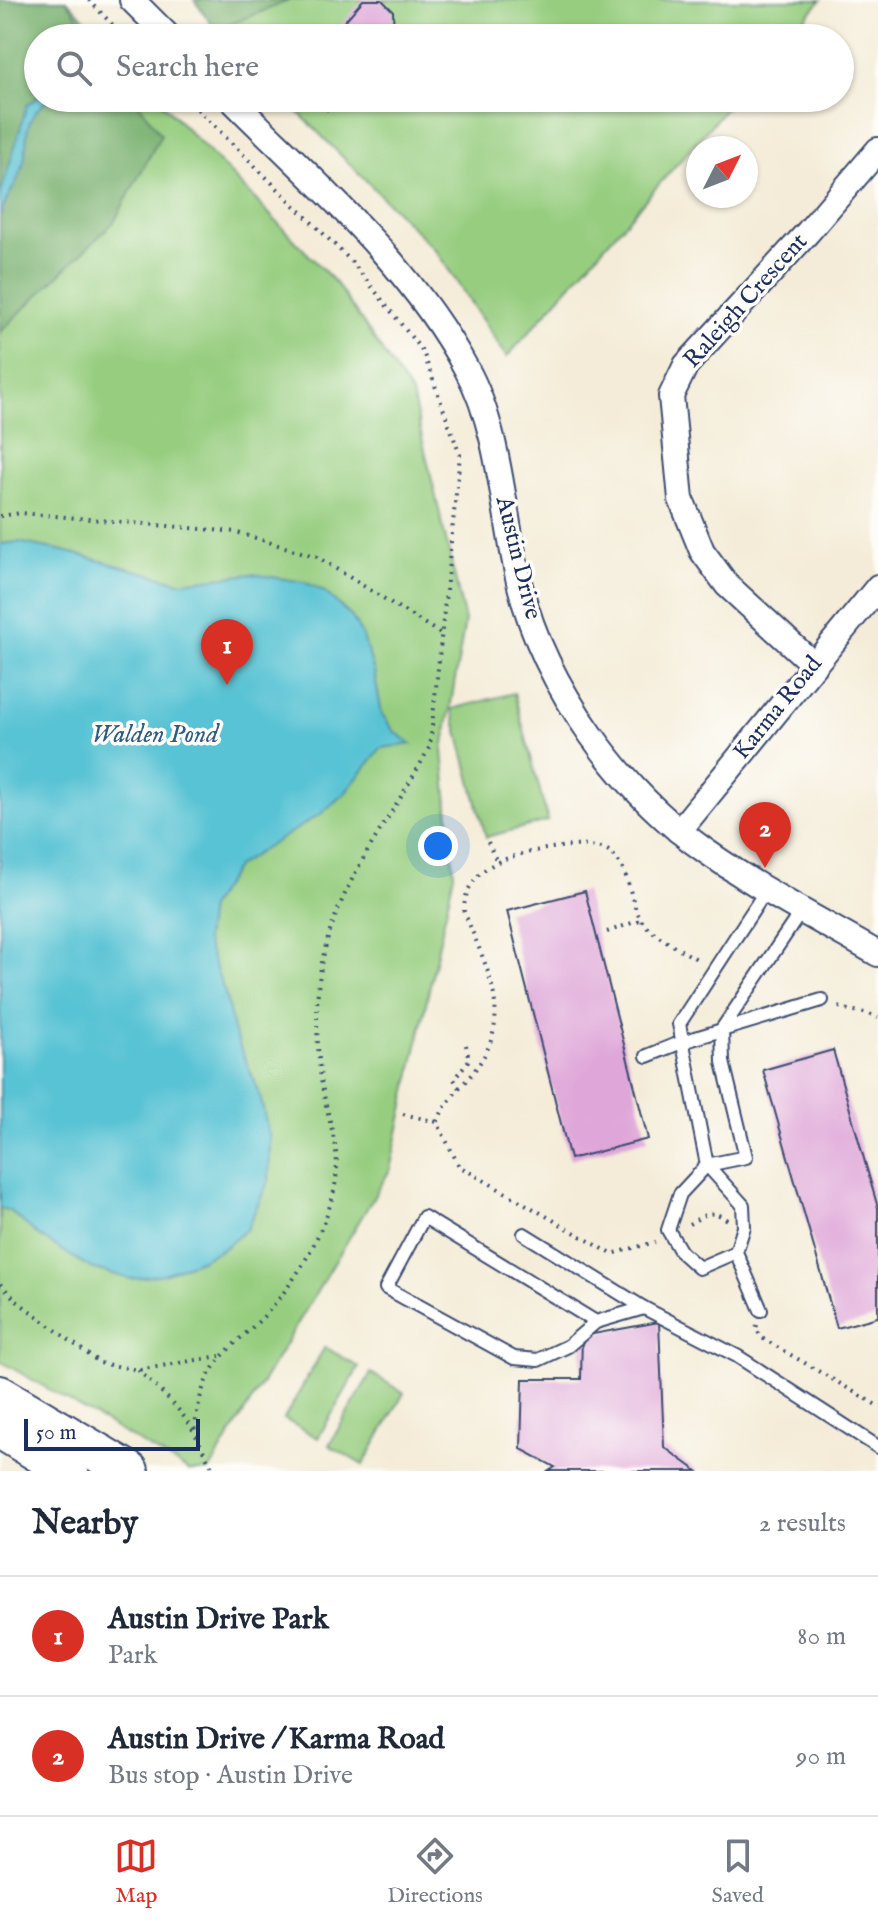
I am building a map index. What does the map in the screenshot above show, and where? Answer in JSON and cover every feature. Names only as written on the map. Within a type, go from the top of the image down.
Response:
[{"type":"main road","points":[[0,1395],[129,1471]]},
{"type":"main road","points":[[0,1429],[69,1471]]},
{"type":"street","points":[[132,0],[156,24]]},
{"type":"street","name":"Austin Drive","points":[[244,112],[383,251],[435,317],[469,372],[489,428],[520,587],[543,651],[571,706],[621,774],[679,831],[708,853],[878,954]]},
{"type":"street","name":"Raleigh Crescent","points":[[813,664],[727,585],[702,551],[681,499],[671,396],[686,365],[808,232],[878,150]]},
{"type":"street","name":"Karma Road","points":[[679,831],[878,587]]},
{"type":"lane","points":[[761,1310],[736,1252],[744,1227],[743,1205],[707,1165],[679,1024],[767,889]]},
{"type":"lane","points":[[736,1252],[699,1268],[681,1252],[668,1230],[680,1194],[707,1165],[746,1157],[723,1062],[722,1029],[802,910]]},
{"type":"lane","points":[[647,1056],[722,1029],[822,1000]]},
{"type":"lane","points":[[596,1322],[424,1217],[386,1288],[514,1358],[538,1360],[568,1346],[596,1322],[644,1308]]},
{"type":"lane","points":[[524,1234],[644,1308],[737,1356],[878,1447]]},
{"type":"path","points":[[89,0],[112,24]]},
{"type":"path","points":[[194,1432],[207,1378],[222,1356],[263,1317],[296,1276],[325,1220],[338,1181],[336,1139],[320,1073],[320,976],[330,926],[367,850],[430,746],[460,455],[423,352],[353,263],[200,112]]},
{"type":"path","points":[[0,516],[21,513],[236,532],[317,557],[441,634]]},
{"type":"path","points":[[488,842],[497,862]]},
{"type":"path","points":[[437,1122],[459,1088],[485,1059],[497,1017],[495,994],[464,911],[464,898],[478,877],[497,862],[553,847],[599,847],[610,851],[627,875],[640,920],[714,971]]},
{"type":"path","points":[[607,932],[640,920]]},
{"type":"path","points":[[822,1000],[878,1018]]},
{"type":"path","points":[[459,1088],[454,1079],[469,1060],[466,1045]]},
{"type":"path","points":[[403,1114],[437,1122]]},
{"type":"path","points":[[437,1122],[459,1166],[612,1254],[673,1237]]},
{"type":"path","points":[[670,1223],[688,1224],[709,1213],[718,1213],[730,1223],[744,1227]]},
{"type":"path","points":[[0,1284],[18,1302],[100,1363],[138,1370],[222,1356]]},
{"type":"path","points":[[761,1310],[756,1329],[762,1338],[878,1406]]},
{"type":"path","points":[[138,1370],[179,1411],[215,1471]]},
{"type":"green space","points":[[0,0],[67,0],[89,24],[24,24],[24,112],[171,112],[335,282],[412,395],[465,621],[443,750],[454,874],[390,1170],[209,1471],[189,1471],[0,1361]]},
{"type":"green space","points":[[0,0],[66,0],[83,24],[24,24],[24,112],[145,112],[161,135],[114,222],[0,332]]},
{"type":"green space","points":[[194,0],[290,0],[231,24],[212,24]]},
{"type":"green space","points":[[290,0],[821,0],[800,24],[231,24]]},
{"type":"green space","points":[[298,112],[723,112],[702,136],[686,136],[686,154],[507,357],[436,251]]},
{"type":"green space","points":[[514,693],[548,821],[486,837],[452,709]]},
{"type":"green space","points":[[325,1347],[359,1367],[318,1438],[284,1419]]},
{"type":"green space","points":[[371,1373],[404,1393],[363,1465],[329,1445]]},
{"type":"water","points":[[25,112],[35,112],[27,133],[19,177],[0,217],[0,196]]},
{"type":"water","name":"Walden Pond","points":[[18,542],[180,582],[252,574],[305,582],[325,592],[352,617],[363,637],[374,671],[382,714],[394,731],[412,744],[381,748],[346,792],[322,813],[237,866],[209,908],[205,940],[226,996],[233,1030],[260,1096],[270,1139],[269,1180],[247,1229],[223,1249],[164,1274],[131,1279],[91,1268],[39,1236],[10,1211],[0,1208],[0,544]]},
{"type":"building","points":[[363,0],[382,0],[393,11],[394,24],[342,24]]},
{"type":"building","points":[[585,891],[648,1139],[570,1159],[507,911]]},
{"type":"building","points":[[833,1050],[878,1208],[878,1317],[837,1328],[763,1070]]},
{"type":"building","points":[[659,1322],[664,1447],[697,1471],[549,1471],[555,1467],[521,1449],[523,1379],[581,1379],[582,1336]]},
{"type":"place","name":"Austin Drive Park","points":[[227,685]]},
{"type":"place","name":"Austin Drive / Karma Road","points":[[765,868]]}]
